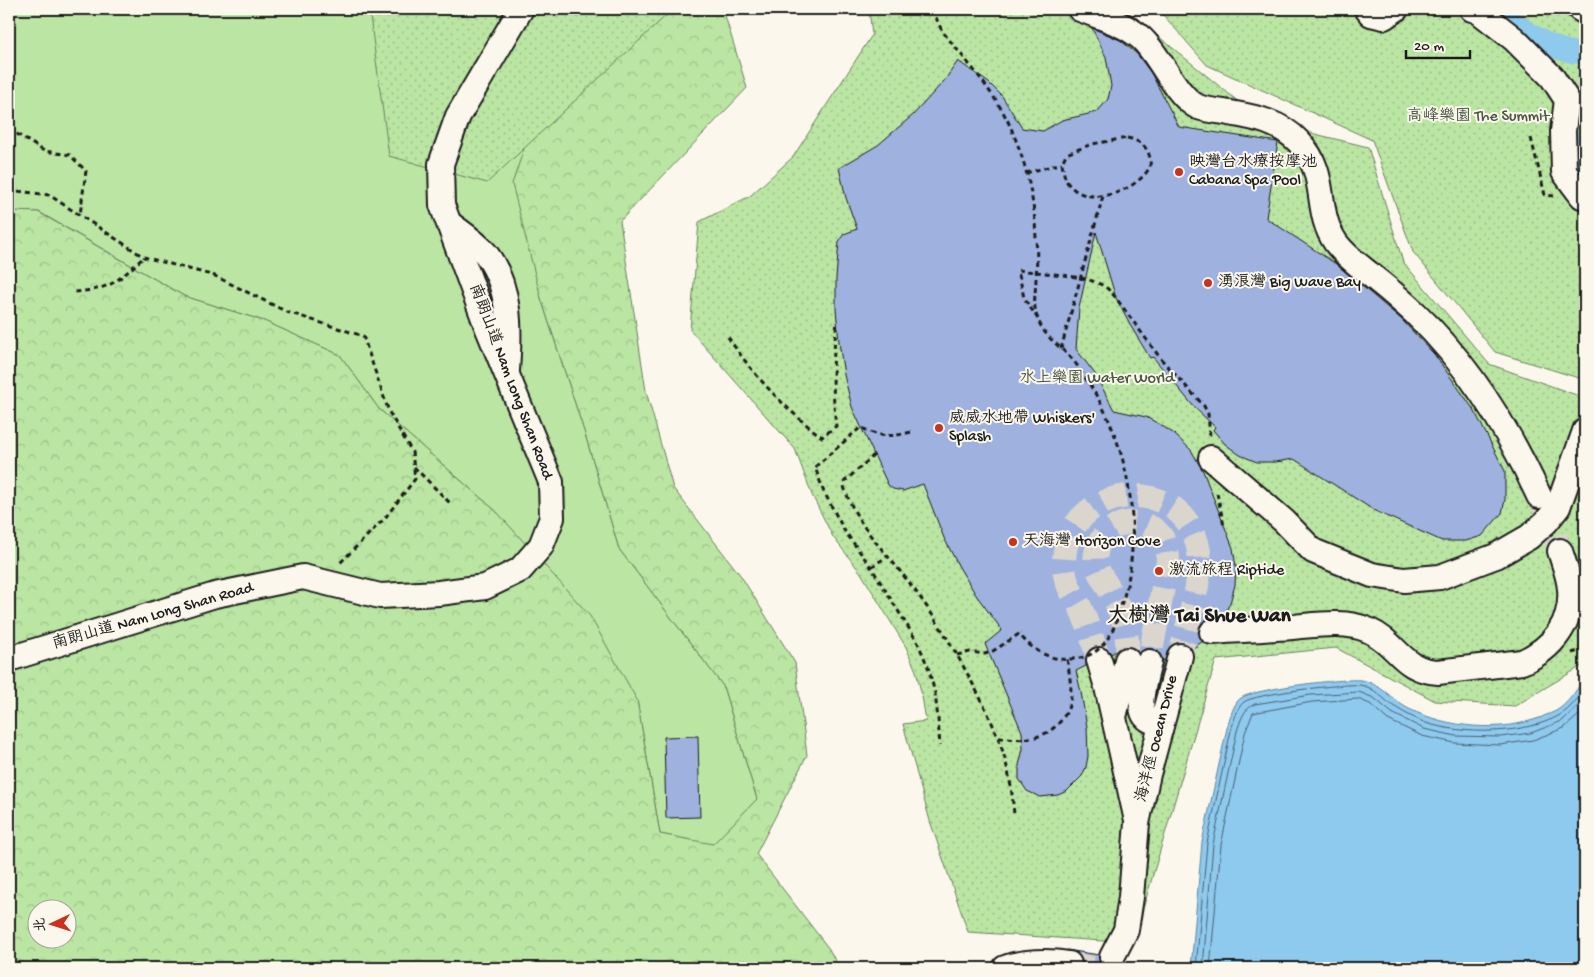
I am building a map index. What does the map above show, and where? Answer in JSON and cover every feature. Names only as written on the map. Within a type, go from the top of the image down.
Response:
[{"type":"street","name":"南朗山道 Nam Long Shan Road","points":[[9,659],[215,595],[303,576],[380,596],[439,593],[485,587],[520,570],[541,546],[552,518],[551,482],[486,324],[442,205],[441,164],[458,116],[521,9]]},
{"type":"street","points":[[1080,9],[1108,19],[1139,36],[1150,47],[1184,96],[1198,107],[1257,117],[1273,123],[1300,143],[1315,168],[1319,180],[1324,218],[1336,242],[1344,253],[1390,290],[1416,314],[1464,367],[1506,429],[1540,496]]},
{"type":"street","points":[[1367,9],[1371,14],[1384,17],[1396,9]]},
{"type":"street","points":[[1476,9],[1514,39],[1552,77],[1567,100],[1563,131],[1564,172],[1582,196],[1585,196]]},
{"type":"street","points":[[1580,9],[1585,12]]},
{"type":"street","points":[[1212,458],[1284,521],[1313,551],[1372,575],[1404,580],[1440,577],[1496,556],[1529,537],[1546,522],[1558,507],[1585,432]]},
{"type":"street","points":[[1212,632],[1345,624],[1379,635],[1405,661],[1426,671],[1438,672],[1522,662],[1535,657],[1547,648],[1564,626],[1568,613],[1570,589],[1560,551]]},
{"type":"street","name":"海洋徑 Ocean Drive","points":[[1112,957],[1126,930],[1132,897],[1138,823],[1158,737],[1180,656]]},
{"type":"street","name":"海洋徑 Ocean Drive","points":[[1099,660],[1138,823]]},
{"type":"street","points":[[1138,661],[1141,709],[1146,717],[1156,722],[1158,737],[1149,748],[1135,746],[1116,728],[1138,661]]},
{"type":"street","points":[[1005,968],[1014,965],[1056,962],[1069,964]]},
{"type":"path","points":[[932,9],[942,31],[996,100],[1013,132],[1030,190],[1036,230],[1034,307],[1040,325],[1051,341],[1069,356],[1087,379],[1102,406],[1114,433],[1123,462],[1132,522],[1132,552],[1128,582],[1114,630],[1102,646],[1093,653],[1068,660],[1052,658],[1042,654],[1019,634],[985,654],[970,652],[957,654]]},
{"type":"path","points":[[9,129],[44,151],[70,156],[86,171],[80,216]]},
{"type":"path","points":[[1127,138],[1140,142],[1149,152],[1151,160],[1150,168],[1146,174],[1132,186],[1123,191],[1103,196],[1086,195],[1073,188],[1065,176],[1062,164],[1063,157],[1070,151],[1092,144],[1127,138]]},
{"type":"path","points":[[1026,173],[1062,164]]},
{"type":"path","points":[[9,190],[49,195],[144,257],[215,276],[287,312],[363,336],[389,412],[412,452],[415,479],[384,518],[342,562],[303,576]]},
{"type":"path","points":[[1061,349],[1103,196]]},
{"type":"path","points":[[75,292],[96,290],[113,285],[144,257]]},
{"type":"path","points":[[1038,319],[1024,298],[1018,270],[1086,279],[1100,284],[1108,289],[1161,359],[1204,406],[1208,420]]},
{"type":"path","points":[[728,337],[744,360],[780,402],[822,438],[836,426],[832,374],[838,322]]},
{"type":"path","points":[[911,432],[895,436],[877,435],[861,426],[815,467],[823,490],[836,517],[871,567],[918,643],[928,667],[934,693],[940,746]]},
{"type":"path","points":[[874,455],[843,483],[847,498],[861,524],[925,603],[957,654],[994,723],[1008,768],[1014,815]]},
{"type":"path","points":[[414,467],[452,505]]},
{"type":"path","points":[[871,567],[888,556]]},
{"type":"path","points":[[999,738],[1035,737],[1055,727],[1068,707],[1071,696],[1068,660]]},
{"type":"path","points":[[1143,968],[1148,962]]},
{"type":"green space","points":[[9,9],[579,9],[541,298],[585,434],[619,549],[723,686],[757,799],[713,845],[660,834],[637,700],[497,512],[379,409],[340,355],[264,321],[184,296],[39,212],[9,211]]},
{"type":"green space","points":[[369,9],[673,9],[487,183],[389,156]]},
{"type":"green space","points":[[579,9],[723,9],[747,88],[620,221],[646,391],[673,488],[741,576],[795,663],[807,755],[756,854],[829,949],[839,968],[9,968],[9,211],[38,212],[184,296],[264,321],[340,355],[379,409],[497,512],[590,616],[637,700],[660,834],[713,844],[757,799],[723,686],[619,549],[585,434],[541,298],[512,184],[555,57]]},
{"type":"green space","name":"水上樂園 Water World","points":[[869,9],[1125,9],[1262,121],[1368,147],[1403,262],[1489,364],[1585,398],[1585,664],[1515,706],[1435,701],[1336,648],[1216,660],[1133,943],[968,932],[930,821],[903,724],[926,721],[916,671],[906,647],[861,573],[833,537],[812,495],[795,449],[690,330],[699,222],[750,196],[793,157],[872,35]]},
{"type":"green space","name":"高峰樂園 The Summit","points":[[1158,9],[1585,9],[1585,380],[1495,352],[1413,252],[1372,140],[1207,65]]},
{"type":"water","points":[[1585,677],[1585,968],[1191,968],[1202,842],[1227,728],[1238,700],[1262,691],[1299,685],[1361,680],[1374,684],[1403,706],[1424,715],[1458,724],[1492,727],[1526,722],[1555,712],[1570,698]]},
{"type":"building","points":[[1092,28],[1120,40],[1137,54],[1151,73],[1179,127],[1278,142],[1266,218],[1336,264],[1401,319],[1434,354],[1474,410],[1505,471],[1505,500],[1502,513],[1482,536],[1466,541],[1442,541],[1375,511],[1294,459],[1276,462],[1257,462],[1240,455],[1225,444],[1213,430],[1215,427],[1194,407],[1153,357],[1150,358],[1116,298],[1096,232],[1079,308],[1076,349],[1095,374],[1114,410],[1146,417],[1173,433],[1191,450],[1203,471],[1233,548],[1236,567],[1235,585],[1230,603],[1223,617],[1204,621],[1198,632],[1203,641],[1192,649],[1184,643],[1176,643],[1170,647],[1165,660],[1162,661],[1159,652],[1152,649],[1145,649],[1139,653],[1130,647],[1122,647],[1111,654],[1102,647],[1095,647],[1089,651],[1086,657],[1086,666],[1076,671],[1087,727],[1088,756],[1086,767],[1082,776],[1067,791],[1058,795],[1040,797],[1027,791],[1019,779],[1019,765],[1023,749],[1022,732],[985,644],[1002,630],[976,595],[959,567],[944,538],[923,484],[903,491],[893,489],[888,485],[852,407],[844,375],[839,342],[836,278],[839,242],[844,234],[857,229],[846,198],[839,168],[878,145],[913,115],[944,81],[958,61],[989,83],[1002,96],[1022,128],[1043,131],[1062,120],[1099,110],[1108,99],[1111,86],[1106,57]]},
{"type":"building","points":[[698,736],[700,817],[666,818],[664,737]]},
{"type":"building","points":[[1067,950],[1099,955],[1100,964],[1105,968],[1082,968],[1082,959],[1078,953]]},
{"type":"waterway","points":[[1494,9],[1548,44],[1572,52],[1585,53]]},
{"type":"waterway","points":[[1585,140],[1580,144],[1575,153],[1576,163],[1585,176]]},
{"type":"tunnel","points":[[1099,660],[1086,620],[1067,582],[1064,565],[1069,537],[1083,516],[1103,502],[1127,496],[1151,498],[1173,508],[1190,526],[1199,552],[1199,576],[1180,656]]},
{"type":"tunnel","points":[[1542,502],[1560,551]]},
{"type":"tunnel","points":[[1127,660],[1125,626],[1115,601],[1098,571],[1096,555],[1100,542],[1106,534],[1113,528],[1131,522],[1149,526],[1157,532],[1163,539],[1167,552],[1168,561],[1149,662]]},
{"type":"tunnel","points":[[1069,964],[1094,968]]},
{"type":"place","name":"映灣台水療按摩池 Cabana Spa Pool","points":[[1179,172]]},
{"type":"place","name":"湧浪灣 Big Wave Bay","points":[[1208,283]]},
{"type":"place","name":"威威水地帶 Whiskers' Splash","points":[[939,428]]},
{"type":"place","name":"天海灣 Horizon Cove","points":[[1013,542]]},
{"type":"place","name":"激流旅程 Riptide","points":[[1159,571]]},
{"type":"district","name":"大樹灣 Tai Shue Wan","points":[[1199,617]]}]
